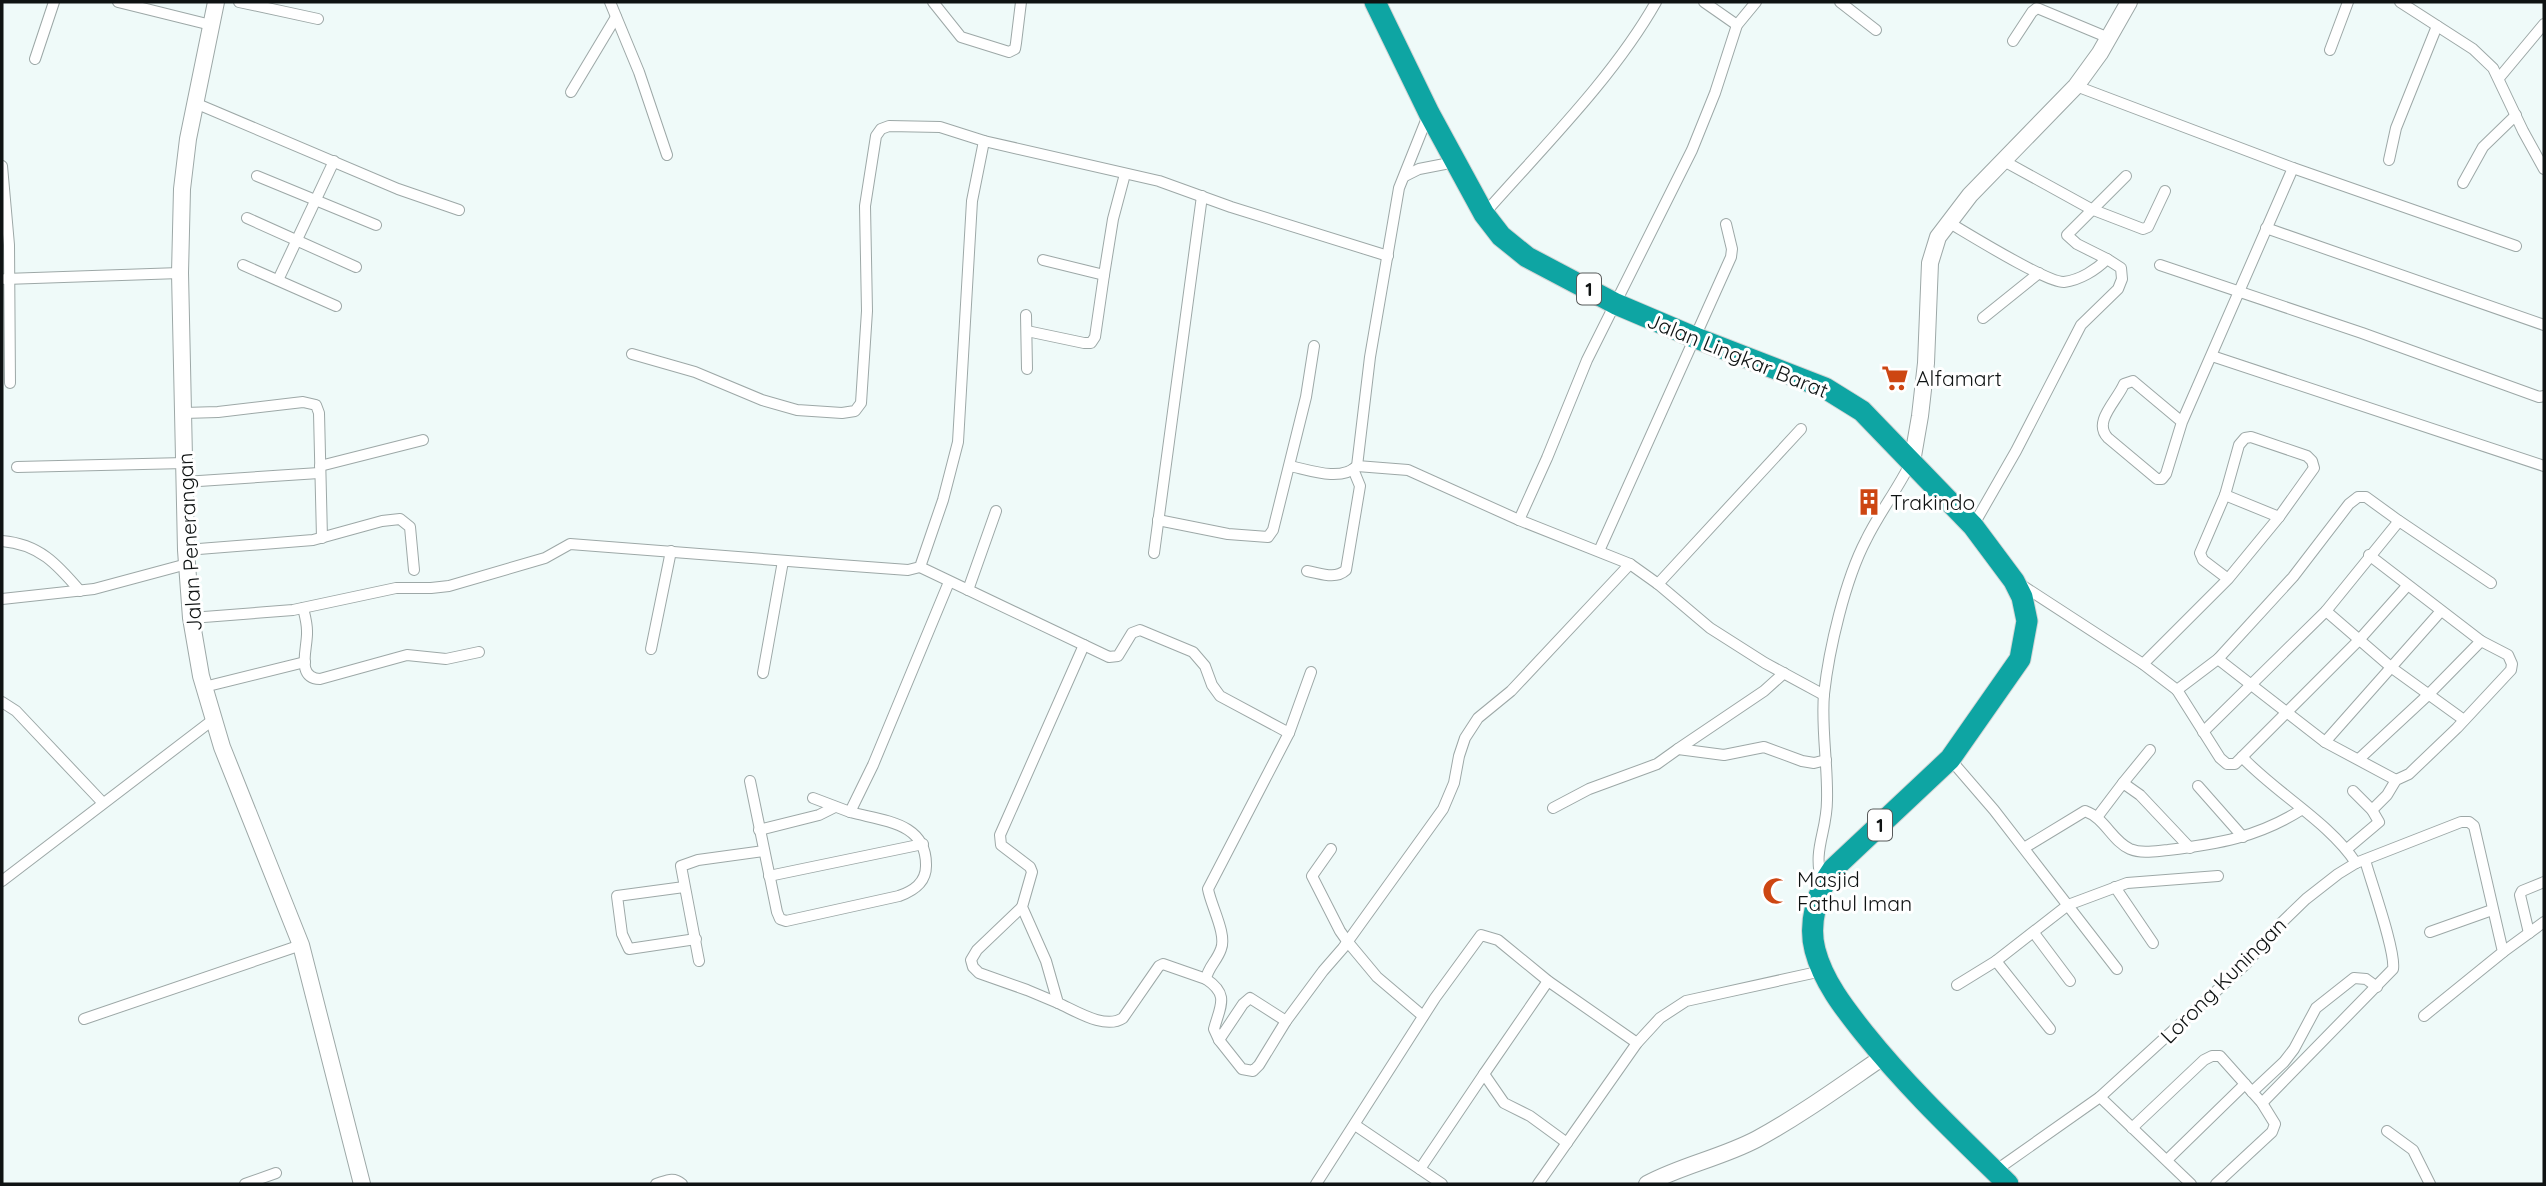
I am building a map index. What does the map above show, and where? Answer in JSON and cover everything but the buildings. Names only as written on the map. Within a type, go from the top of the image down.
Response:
[{"type":"highway","name":"Jalan Lingkar Barat","points":[[1375,2],[1455,162],[1484,214],[1501,236],[1527,257],[1616,304],[1825,388],[1862,411],[1973,526],[2014,580],[2022,597],[2027,621],[2020,659],[1950,759],[1833,869],[1822,883]]},
{"type":"highway","points":[[1822,883],[1813,928],[1814,948],[1822,971],[1847,1011],[1883,1057],[1944,1123],[2001,1178]]},
{"type":"street","points":[[35,59],[54,2]]},
{"type":"street","points":[[118,2],[211,25]]},
{"type":"street","name":"Jalan Penerangan","points":[[216,2],[195,103],[182,189],[180,273],[184,482],[191,618],[204,687],[222,747],[301,945],[362,1184]]},
{"type":"street","points":[[239,2],[318,19]]},
{"type":"street","points":[[610,2],[639,72],[667,155]]},
{"type":"street","points":[[933,2],[961,37],[1009,52],[1015,49],[1021,2]]},
{"type":"street","points":[[1484,214],[1580,105],[1643,26],[1657,2]]},
{"type":"street","points":[[1704,2],[1737,25]]},
{"type":"street","points":[[1518,520],[1587,360],[1692,150],[1715,93],[1737,25],[1756,2]]},
{"type":"street","points":[[1840,2],[1876,30]]},
{"type":"street","points":[[1822,883],[1817,852],[1826,819],[1824,695],[1837,626],[1854,567],[1866,540],[1912,462],[1926,363],[1930,263],[1933,250],[1948,222],[2002,160],[2077,86],[2129,2]]},
{"type":"street","points":[[2330,50],[2348,2]]},
{"type":"street","points":[[2400,2],[2480,54],[2500,78],[2544,169]]},
{"type":"street","points":[[2013,41],[2037,8],[2109,38]]},
{"type":"street","points":[[571,92],[616,17]]},
{"type":"street","points":[[2500,78],[2544,24]]},
{"type":"street","points":[[2389,160],[2396,128],[2437,26]]},
{"type":"street","points":[[2532,38],[2544,43]]},
{"type":"street","points":[[2077,86],[2294,168],[2516,246]]},
{"type":"street","points":[[195,103],[398,189],[459,210]]},
{"type":"street","points":[[1307,571],[1335,576],[1346,570],[1360,486],[1355,468],[1370,357],[1399,188],[1429,113]]},
{"type":"street","points":[[2463,183],[2483,147],[2516,115]]},
{"type":"street","points":[[632,354],[695,372],[762,400],[797,410],[842,413],[855,411],[861,403],[867,312],[865,206],[877,136],[881,129],[889,126],[932,126],[1159,181],[1310,233],[1388,256]]},
{"type":"street","points":[[920,567],[943,500],[958,442],[972,201],[985,141]]},
{"type":"street","points":[[2002,160],[2091,209],[2145,228],[2165,191]]},
{"type":"street","points":[[278,280],[334,162]]},
{"type":"street","points":[[1405,176],[1419,169],[1455,162]]},
{"type":"street","points":[[2,166],[8,226],[5,279],[10,383]]},
{"type":"street","points":[[2182,422],[2133,381],[2129,381],[2124,384],[2101,423],[2102,433],[2157,479],[2162,479],[2166,474],[2182,422],[2294,168]]},
{"type":"street","points":[[1027,331],[1084,343],[1093,341],[1113,219],[1125,174]]},
{"type":"street","points":[[257,176],[376,225]]},
{"type":"street","points":[[1973,526],[2016,452],[2081,325],[2118,289],[2122,279],[2121,268],[2068,237],[2071,229],[2126,176]]},
{"type":"street","points":[[1154,553],[1202,197]]},
{"type":"street","points":[[247,218],[356,267]]},
{"type":"street","points":[[1948,222],[2039,273],[2064,282],[2094,271],[2107,259]]},
{"type":"street","points":[[1599,551],[1731,257],[1732,249],[1726,224]]},
{"type":"street","points":[[2266,228],[2544,325]]},
{"type":"street","points":[[1043,260],[1104,275]]},
{"type":"street","points":[[243,265],[336,306]]},
{"type":"street","points":[[2160,265],[2539,397],[2544,396]]},
{"type":"street","points":[[5,279],[180,273]]},
{"type":"street","points":[[1983,318],[2039,273]]},
{"type":"street","points":[[1026,315],[1027,369]]},
{"type":"street","points":[[1158,520],[1228,534],[1268,537],[1273,530],[1290,466],[1314,346]]},
{"type":"street","points":[[2212,356],[2544,466]]},
{"type":"street","points":[[184,413],[218,412],[303,402],[316,405],[319,412],[322,538]]},
{"type":"street","points":[[1658,584],[1801,429]]},
{"type":"street","points":[[2143,664],[2228,579],[2279,517],[2314,468],[2307,456],[2251,437],[2245,438],[2239,445],[2225,495],[2200,553],[2203,560],[2228,579]]},
{"type":"street","points":[[184,482],[320,470],[423,440]]},
{"type":"street","points":[[17,467],[185,463]]},
{"type":"street","points":[[1290,466],[1341,474],[1355,468],[1408,470],[1518,520],[1630,564],[1710,628],[1824,695]]},
{"type":"street","points":[[2225,495],[2279,517]]},
{"type":"street","points":[[2178,690],[2218,659],[2293,577],[2349,504],[2358,497],[2366,497],[2491,583]]},
{"type":"street","points":[[968,590],[996,511]]},
{"type":"street","points":[[2,599],[80,591],[134,580],[186,557],[322,538],[382,521],[400,519],[410,527],[414,570]]},
{"type":"street","points":[[2203,732],[2326,611],[2399,521]]},
{"type":"street","points":[[2,541],[31,547],[47,557],[59,565],[80,591]]},
{"type":"street","points":[[191,618],[303,608],[381,590],[449,586],[545,558],[570,544],[908,570],[920,567],[1114,657],[1122,653],[1132,633],[1140,630],[1193,652],[1205,666],[1220,696],[1289,733]]},
{"type":"street","points":[[651,649],[671,551]]},
{"type":"street","points":[[2370,555],[2481,641],[2508,655],[2512,664],[2511,670],[2464,720],[2409,774],[2396,780],[2387,795],[2372,810]]},
{"type":"street","points":[[763,673],[783,561]]},
{"type":"street","points":[[1084,645],[1000,835],[1001,845],[1030,867],[1032,872],[1022,907],[977,950],[971,960],[973,967],[979,973],[1027,989],[1086,1016],[1110,1023],[1123,1018],[1159,966],[1168,964],[1214,984],[1223,1004],[1214,1029],[1237,1065],[1242,1069],[1253,1070],[1443,808],[1454,783],[1465,738],[1478,718],[1511,691],[1630,564]]},
{"type":"street","points":[[2014,580],[2178,690],[2220,758],[2227,764],[2235,764],[2286,714],[2407,586]]},
{"type":"street","points":[[850,812],[873,765],[948,582]]},
{"type":"street","points":[[303,608],[307,631],[305,662],[307,674],[312,678],[320,679],[407,655],[446,659],[479,652]]},
{"type":"street","points":[[2326,611],[2392,668],[2464,720]]},
{"type":"street","points":[[2325,742],[2441,611]]},
{"type":"street","points":[[2359,759],[2481,641]]},
{"type":"street","points":[[2218,659],[2325,742],[2396,780]]},
{"type":"street","points":[[204,687],[305,662]]},
{"type":"street","points":[[1206,979],[1208,969],[1221,951],[1223,942],[1208,889],[1289,733],[1311,672]]},
{"type":"street","points":[[1553,808],[1589,789],[1657,764],[1764,691],[1784,673]]},
{"type":"street","points":[[2,702],[16,711],[103,803]]},
{"type":"street","points":[[2,881],[214,719]]},
{"type":"street","points":[[1678,749],[1724,755],[1763,747],[1802,761],[1814,763],[1826,760]]},
{"type":"street","points":[[2098,816],[2150,750]]},
{"type":"street","points":[[2242,757],[2276,790],[2361,862],[2394,963],[2393,969],[2377,988],[2262,1103]]},
{"type":"street","points":[[1950,759],[2025,848],[2117,969]]},
{"type":"street","points":[[750,781],[776,912],[780,919],[796,919],[914,891],[926,872],[923,844],[918,836],[910,830],[813,798]]},
{"type":"street","points":[[2123,783],[2140,795],[2190,848]]},
{"type":"street","points":[[2198,786],[2244,837]]},
{"type":"street","points":[[2347,849],[2378,824],[2379,819],[2353,791]]},
{"type":"street","points":[[759,830],[819,816],[835,807]]},
{"type":"street","points":[[2025,848],[2085,811],[2098,816],[2128,849],[2149,852],[2190,848],[2244,837],[2276,826],[2301,810]]},
{"type":"street","name":"Lorong Kuningan","points":[[2001,1178],[2100,1097],[2247,963],[2277,927],[2306,899],[2361,862],[2461,822],[2469,822],[2474,826],[2492,910]]},
{"type":"street","points":[[769,876],[923,844]]},
{"type":"street","points":[[1331,849],[1312,876],[1340,931],[1377,976],[1400,999],[1423,1016]]},
{"type":"street","points":[[699,961],[681,866],[685,863],[764,851]]},
{"type":"street","points":[[1957,985],[1996,961],[2068,905],[2115,887],[2137,882],[2218,876]]},
{"type":"street","points":[[2529,933],[2520,895],[2522,891],[2544,882]]},
{"type":"street","points":[[684,887],[612,896],[629,949],[696,939]]},
{"type":"street","points":[[2115,887],[2153,943]]},
{"type":"street","points":[[1022,907],[1046,961],[1058,1003]]},
{"type":"street","points":[[2430,932],[2492,910],[2503,953]]},
{"type":"street","points":[[2424,1016],[2544,922]]},
{"type":"street","points":[[2034,933],[2070,981]]},
{"type":"street","points":[[1316,1184],[1423,1016],[1481,934],[1498,940],[1548,981],[1637,1043]]},
{"type":"street","points":[[85,1019],[301,945]]},
{"type":"street","points":[[1996,961],[2050,1029]]},
{"type":"street","points":[[1538,1184],[1637,1043],[1660,1018],[1686,1001],[1822,971]]},
{"type":"street","points":[[2167,1160],[2249,1088],[2284,1062],[2316,1008],[2333,993],[2354,978],[2367,979],[2377,988]]},
{"type":"street","points":[[1420,1169],[1548,981]]},
{"type":"street","points":[[1219,1040],[1250,998],[1286,1021]]},
{"type":"street","points":[[2132,1128],[2204,1060],[2220,1056],[2262,1103],[2272,1118],[2274,1128],[2216,1184]]},
{"type":"street","points":[[1647,1184],[1672,1171],[1713,1158],[1756,1139],[1883,1057]]},
{"type":"street","points":[[1484,1074],[1504,1103],[1530,1116],[1567,1143]]},
{"type":"street","points":[[2100,1097],[2191,1184]]},
{"type":"street","points":[[1355,1125],[1442,1184]]},
{"type":"street","points":[[2387,1131],[2413,1150],[2430,1184]]},
{"type":"street","points":[[245,1184],[276,1173]]},
{"type":"street","points":[[656,1184],[671,1179],[682,1184]]},
{"type":"place","name":"Alfamart","points":[[1895,378]]},
{"type":"place","name":"Trakindo","points":[[1869,502]]},
{"type":"place","name":"Masjid Fathul Iman","points":[[1776,891]]}]
